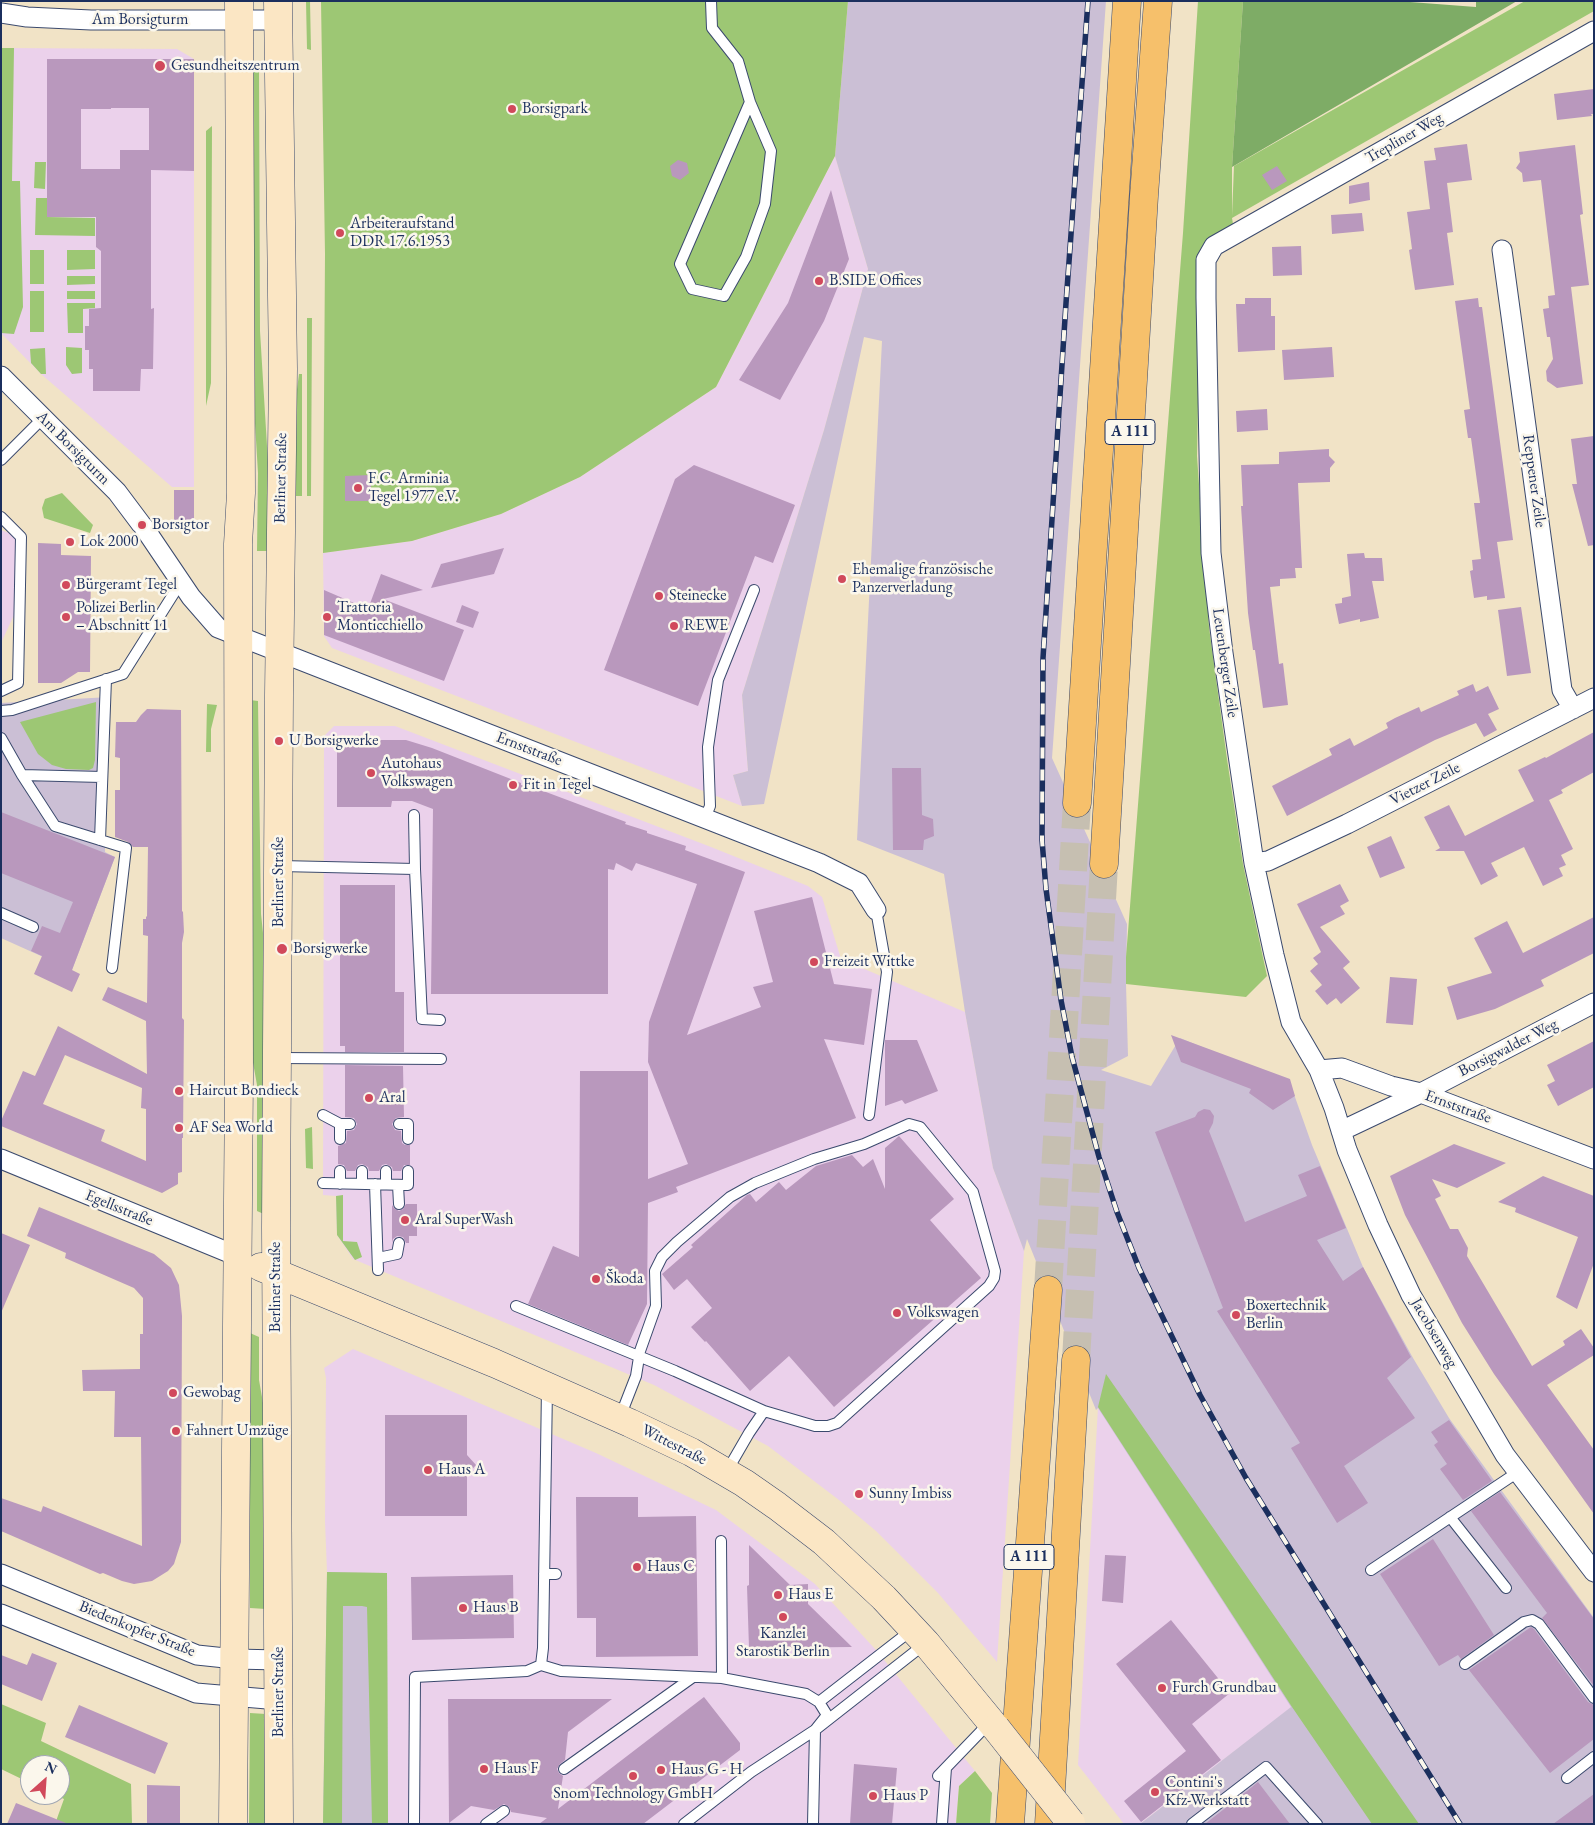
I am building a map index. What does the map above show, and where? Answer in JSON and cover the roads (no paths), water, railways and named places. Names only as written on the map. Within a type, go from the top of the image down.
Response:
[{"type":"highway","name":"A 111","points":[[1077,803],[1127,1]]},
{"type":"highway","name":"A 111","points":[[1104,864],[1144,196],[1158,1]]},
{"type":"highway","name":"A 111","points":[[1010,1824],[1048,1290]]},
{"type":"highway","name":"A 111","points":[[1064,1823],[1076,1360]]},
{"type":"main road","points":[[233,1824],[239,1076],[240,11]]},
{"type":"main road","name":"Berliner Straße","points":[[278,11],[283,369],[279,695],[277,1273],[279,1824]]},
{"type":"main road","name":"Wittestraße","points":[[237,1256],[619,1418],[691,1452],[726,1472],[777,1506],[824,1542],[884,1598],[920,1636],[993,1725],[1064,1823]]},
{"type":"street","name":"Am Borsigturm","points":[[1,13],[27,17],[90,20],[240,11],[278,11]]},
{"type":"street","name":"Trepliner Weg","points":[[1214,246],[1594,31]]},
{"type":"street","name":"Leuenberger Zeile","points":[[1214,246],[1206,260],[1210,553],[1254,863],[1291,1022],[1319,1070]]},
{"type":"street","name":"Reppener Zeile","points":[[1502,250],[1562,690],[1574,709]]},
{"type":"street","name":"Am Borsigturm","points":[[1,376],[117,492],[202,612],[218,628],[280,652]]},
{"type":"street","name":"Ernststraße","points":[[280,652],[819,863],[859,883],[876,910]]},
{"type":"street","name":"Vietzer Zeile","points":[[1254,863],[1268,861],[1347,824],[1594,698]]},
{"type":"street","name":"Borsigwalder Weg","points":[[1341,1131],[1421,1093],[1594,1003]]},
{"type":"street","name":"Ernststraße","points":[[1319,1070],[1342,1068],[1391,1086],[1421,1093],[1594,1159]]},
{"type":"street","name":"Jacobsenweg","points":[[1319,1070],[1378,1225],[1411,1295],[1505,1455],[1594,1572]]},
{"type":"street","name":"Egellsstraße","points":[[1,1159],[237,1256]]},
{"type":"street","name":"Biedenkopfer Straße","points":[[1,1574],[197,1655],[235,1659],[278,1660]]},
{"type":"street","points":[[1,1614],[196,1693],[279,1700]]},
{"type":"lane","points":[[711,1],[712,28],[738,61],[750,102],[771,151],[765,204],[746,257],[724,296],[692,288],[680,264],[750,102]]},
{"type":"lane","points":[[1,460],[43,418]]},
{"type":"lane","points":[[1,517],[21,537],[18,683],[1,691]]},
{"type":"lane","points":[[1,711],[12,710],[124,674],[181,582]]},
{"type":"lane","points":[[706,818],[710,806],[708,747],[718,680],[754,590]]},
{"type":"lane","points":[[100,840],[106,679]]},
{"type":"lane","points":[[1,738],[55,826],[126,848],[112,968]]},
{"type":"lane","points":[[22,775],[102,777]]},
{"type":"lane","points":[[414,815],[422,1019],[440,1020]]},
{"type":"lane","points":[[279,866],[415,869]]},
{"type":"lane","points":[[869,1115],[887,972],[876,910]]},
{"type":"lane","points":[[1,913],[33,927]]},
{"type":"lane","points":[[278,1058],[440,1059]]},
{"type":"lane","points":[[323,1115],[345,1124],[340,1139]]},
{"type":"lane","points":[[398,1124],[408,1124],[408,1139]]},
{"type":"lane","points":[[516,1306],[628,1353],[640,1356],[764,1411],[815,1426],[828,1426],[837,1423],[989,1286],[994,1278],[995,1271],[973,1192],[920,1127],[909,1124],[864,1144],[814,1159],[755,1182],[730,1197],[677,1242],[658,1264],[655,1281],[656,1306],[640,1356],[636,1376],[619,1418]]},
{"type":"lane","points":[[340,1171],[340,1184]]},
{"type":"lane","points":[[362,1171],[362,1184]]},
{"type":"lane","points":[[386,1171],[386,1184]]},
{"type":"lane","points":[[323,1183],[408,1185],[408,1171]]},
{"type":"lane","points":[[375,1184],[378,1270]]},
{"type":"lane","points":[[398,1185],[400,1204]]},
{"type":"lane","points":[[378,1258],[397,1254],[400,1243]]},
{"type":"lane","points":[[541,1664],[543,1648],[547,1386]]},
{"type":"lane","points":[[726,1472],[748,1433],[764,1411]]},
{"type":"lane","points":[[1371,1570],[1518,1472]]},
{"type":"lane","points":[[1450,1517],[1506,1588]]},
{"type":"lane","points":[[721,1541],[722,1678]]},
{"type":"lane","points":[[544,1574],[556,1574]]},
{"type":"lane","points":[[1465,1664],[1524,1622],[1532,1620],[1539,1624],[1594,1698]]},
{"type":"lane","points":[[819,1702],[920,1636]]},
{"type":"lane","points":[[684,1824],[751,1772],[815,1730],[920,1636]]},
{"type":"lane","points":[[414,1824],[415,1677],[527,1671],[541,1664],[561,1671],[722,1678],[806,1694],[819,1702],[827,1714],[815,1730],[813,1824]]},
{"type":"lane","points":[[564,1769],[693,1677]]},
{"type":"lane","points":[[938,1776],[993,1725]]},
{"type":"lane","points":[[1567,1778],[1594,1757]]},
{"type":"lane","points":[[1192,1824],[1266,1767],[1317,1824]]},
{"type":"lane","points":[[942,1824],[946,1768]]},
{"type":"lane","points":[[486,1824],[504,1811]]},
{"type":"tunnel","points":[[1048,1290],[1077,803]]},
{"type":"tunnel","points":[[1076,1360],[1104,864]]},
{"type":"railway","points":[[1088,1],[1043,658],[1042,840],[1046,889],[1061,1000],[1072,1057],[1099,1157],[1117,1212],[1139,1268],[1200,1395],[1246,1478],[1460,1824]]},
{"type":"place","name":"Gesundheitszentrum","points":[[160,66]]},
{"type":"place","name":"Borsigpark","points":[[512,109]]},
{"type":"place","name":"Arbeiteraufstand DDR 17.6.1953","points":[[340,233]]},
{"type":"place","name":"B.SIDE Offices","points":[[819,281]]},
{"type":"place","name":"F.C. Arminia Tegel 1977 e.V.","points":[[358,488]]},
{"type":"place","name":"Borsigtor","points":[[142,525]]},
{"type":"place","name":"Lok 2000","points":[[70,542]]},
{"type":"place","name":"Ehemalige französische Panzerverladung","points":[[842,579]]},
{"type":"place","name":"Bürgeramt Tegel","points":[[66,585]]},
{"type":"place","name":"Steinecke","points":[[659,596]]},
{"type":"place","name":"Polizei Berlin – Abschnitt 11","points":[[66,617]]},
{"type":"place","name":"Trattoria Monticchiello","points":[[327,617]]},
{"type":"place","name":"REWE","points":[[674,626]]},
{"type":"place","name":"U Borsigwerke","points":[[279,741]]},
{"type":"place","name":"Autohaus Volkswagen","points":[[371,773]]},
{"type":"place","name":"Fit in Tegel","points":[[513,785]]},
{"type":"place","name":"Borsigwerke","points":[[282,949]]},
{"type":"place","name":"Freizeit Wittke","points":[[814,962]]},
{"type":"place","name":"Haircut Bondieck","points":[[179,1091]]},
{"type":"place","name":"Aral","points":[[369,1098]]},
{"type":"place","name":"AF Sea World","points":[[179,1128]]},
{"type":"place","name":"Aral SuperWash","points":[[405,1220]]},
{"type":"place","name":"Škoda","points":[[596,1279]]},
{"type":"place","name":"Volkswagen","points":[[897,1313]]},
{"type":"place","name":"Boxertechnik Berlin","points":[[1236,1315]]},
{"type":"place","name":"Gewobag","points":[[173,1393]]},
{"type":"place","name":"Fahnert Umzüge","points":[[176,1431]]},
{"type":"place","name":"Haus A","points":[[428,1470]]},
{"type":"place","name":"Sunny Imbiss","points":[[859,1494]]},
{"type":"place","name":"Haus C","points":[[637,1567]]},
{"type":"place","name":"Haus E","points":[[778,1595]]},
{"type":"place","name":"Haus B","points":[[463,1608]]},
{"type":"place","name":"Kanzlei Starostik Berlin","points":[[783,1617]]},
{"type":"place","name":"Furch Grundbau","points":[[1162,1688]]},
{"type":"place","name":"Haus F","points":[[484,1769]]},
{"type":"place","name":"Haus G - H","points":[[661,1770]]},
{"type":"place","name":"Snom Technology GmbH","points":[[633,1776]]},
{"type":"place","name":"Contini's Kfz-Werkstatt","points":[[1155,1792]]},
{"type":"place","name":"Haus P","points":[[873,1796]]}]
